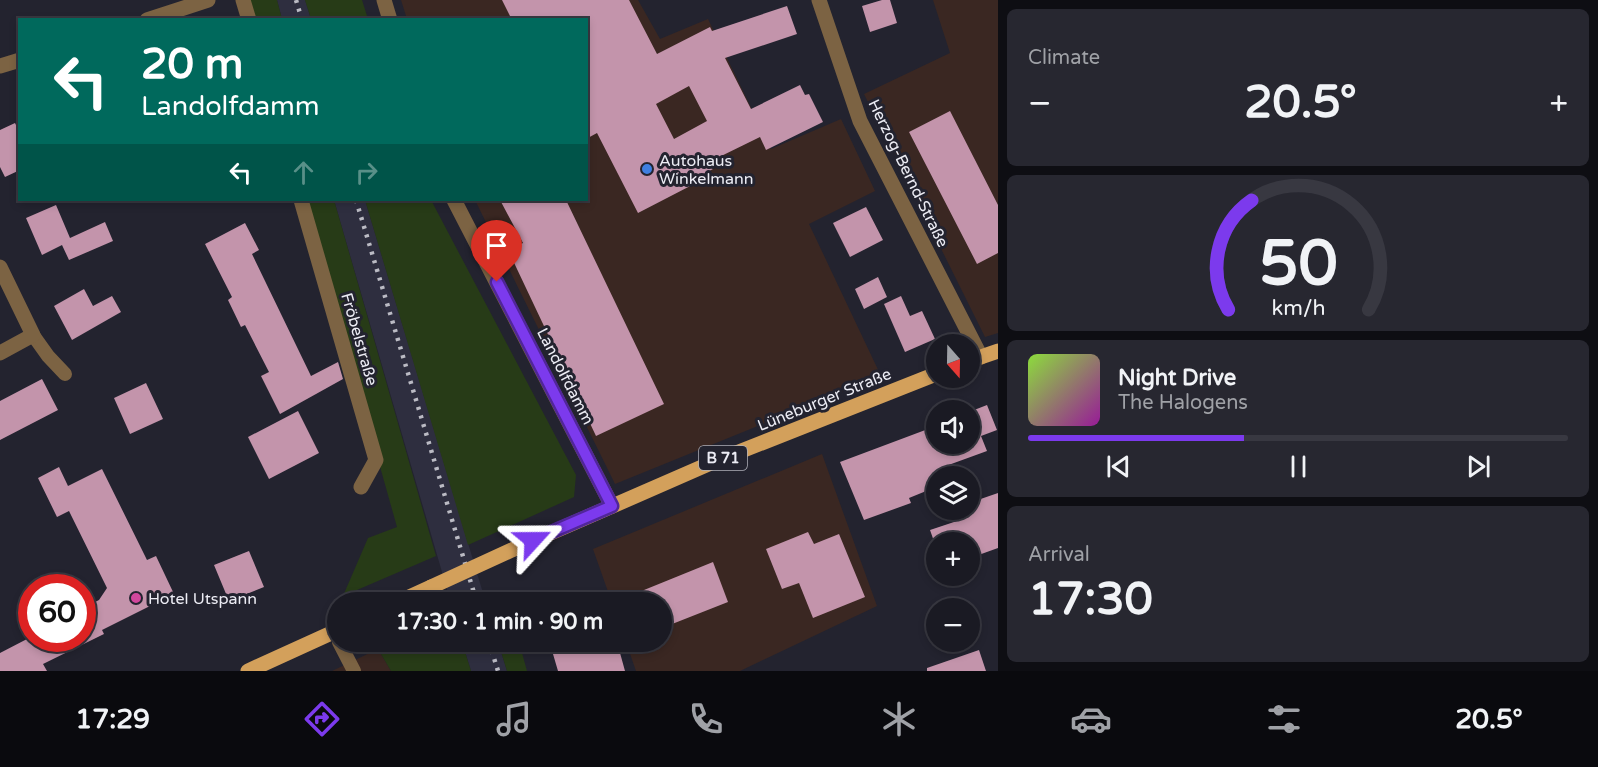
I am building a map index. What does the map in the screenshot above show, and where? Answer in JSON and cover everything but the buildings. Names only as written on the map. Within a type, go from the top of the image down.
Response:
[{"type":"main road","points":[[980,357],[998,351]]},
{"type":"main road","name":"Lüneburger Straße","points":[[419,592],[711,463],[926,378]]},
{"type":"main road","points":[[248,671],[327,640]]},
{"type":"street","points":[[153,18],[208,0]]},
{"type":"street","points":[[243,0],[248,18]]},
{"type":"street","points":[[384,0],[389,18]]},
{"type":"street","name":"Herzog-Bernd-Straße","points":[[819,0],[860,121],[963,334]]},
{"type":"street","points":[[0,66],[18,61]]},
{"type":"street","name":"Fröbelstraße","points":[[301,201],[376,460],[361,487]]},
{"type":"street","name":"Landolfdamm","points":[[455,201],[612,506]]},
{"type":"street","points":[[0,267],[33,335],[0,353]]},
{"type":"lane","points":[[33,335],[65,374]]},
{"type":"lane","points":[[345,652],[354,671]]},
{"type":"shaded area","points":[[277,0],[305,0],[311,18],[282,18]]},
{"type":"shaded area","points":[[401,0],[638,0],[660,39],[708,19],[771,149],[841,119],[875,191],[809,224],[881,376],[615,484],[475,201],[588,201],[588,18],[407,18]]},
{"type":"shaded area","points":[[933,0],[998,0],[998,333],[985,337],[864,94],[950,53]]},
{"type":"shaded area","points":[[334,201],[365,201],[483,592],[448,592]]},
{"type":"shaded area","points":[[822,454],[877,606],[740,671],[636,671],[629,652],[672,652],[672,592],[608,592],[593,549]]},
{"type":"shaded area","points":[[372,652],[380,652],[391,671],[332,671]]},
{"type":"shaded area","points":[[465,652],[501,652],[507,671],[471,671]]},
{"type":"green space","points":[[249,0],[277,0],[282,18],[254,18]]},
{"type":"green space","points":[[305,0],[362,0],[368,18],[311,18]]},
{"type":"green space","points":[[305,201],[334,201],[436,556],[352,592],[345,592],[368,538],[397,527]]},
{"type":"green space","points":[[365,201],[432,201],[576,475],[574,497],[468,545]]},
{"type":"green space","points":[[380,652],[465,652],[471,671],[391,671]]},
{"type":"green space","points":[[501,652],[522,652],[527,671],[507,671]]},
{"type":"railway","points":[[296,0],[301,18]]},
{"type":"railway","points":[[356,201],[474,592]]},
{"type":"railway","points":[[492,652],[498,671]]},
{"type":"place","name":"Autohaus Winkelmann","points":[[647,169]]},
{"type":"place","name":"Hotel Utspann","points":[[136,598]]},
{"type":"route","points":[[497,282],[612,506],[533,540]]}]
